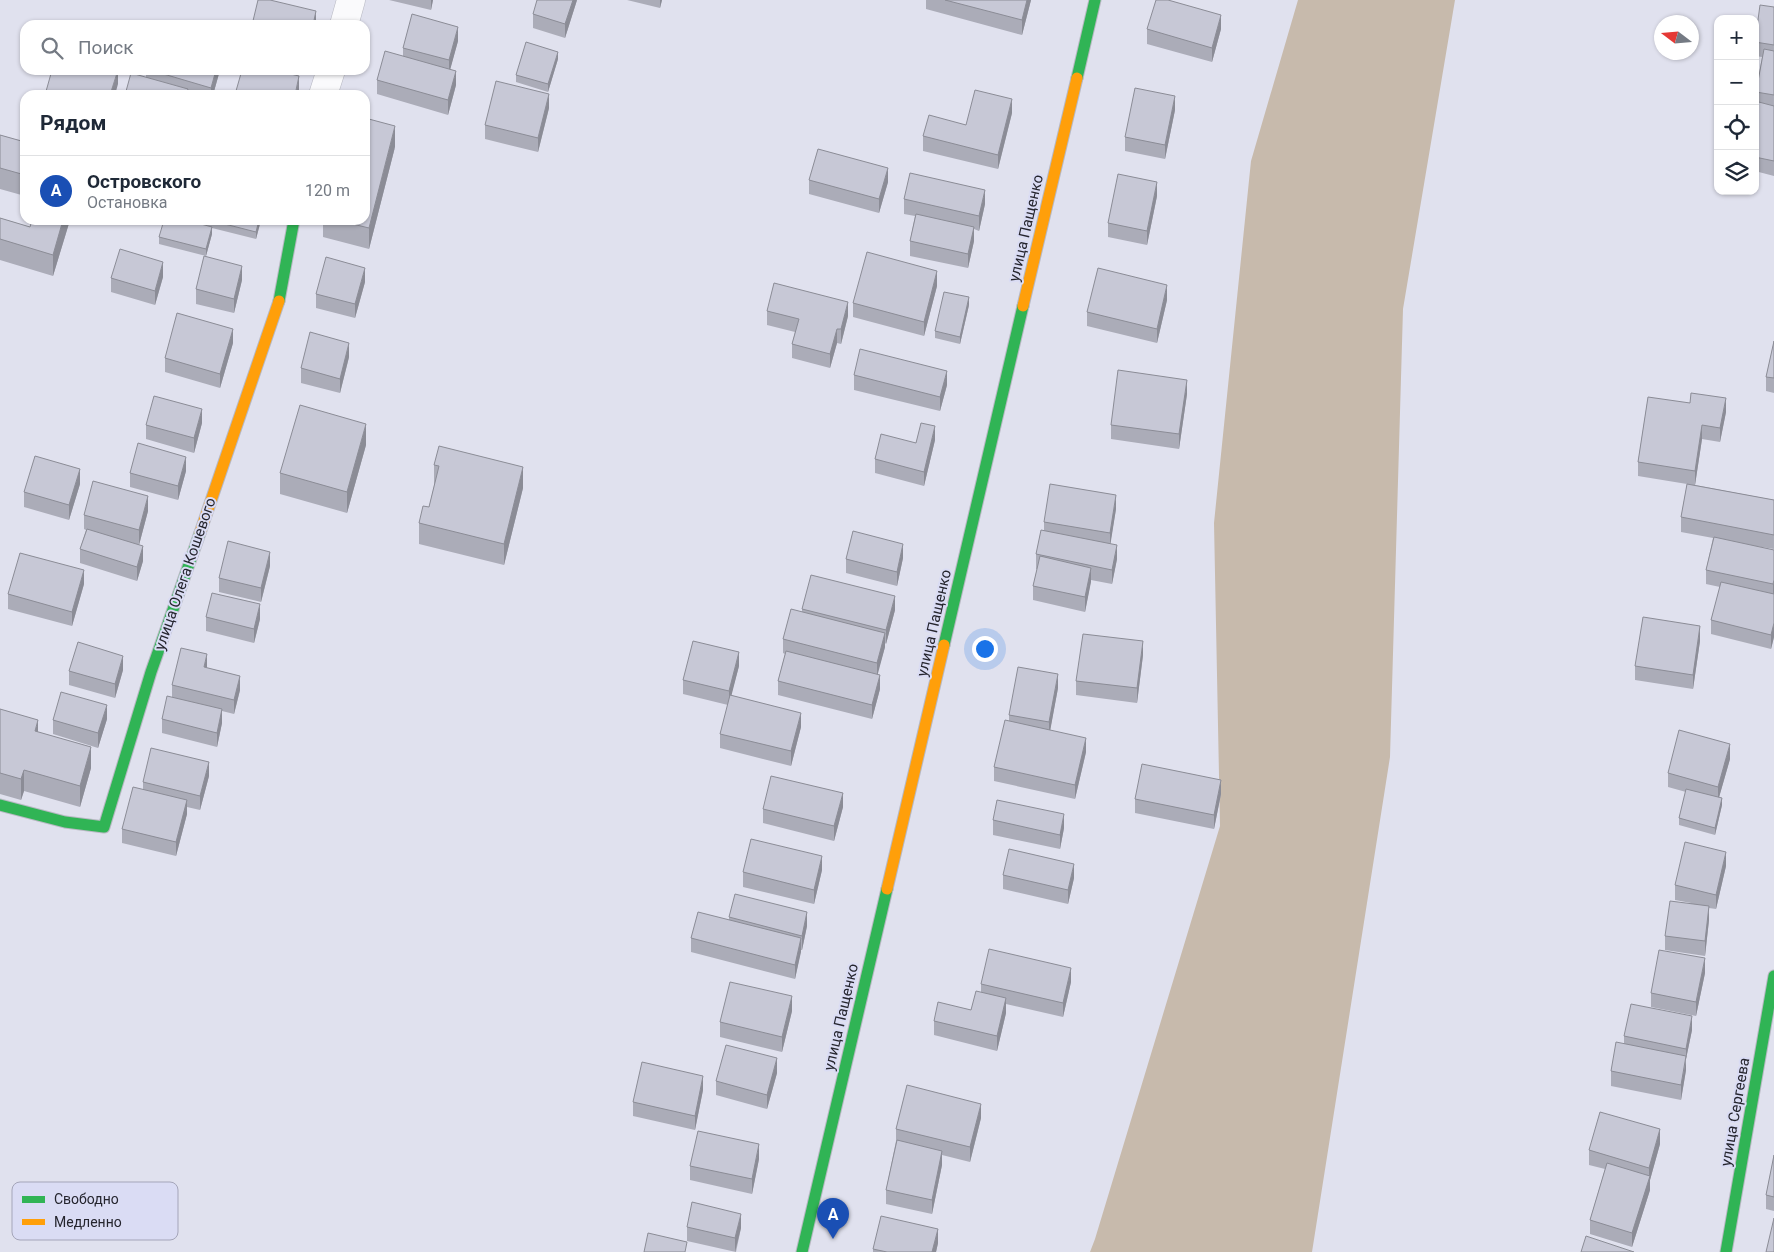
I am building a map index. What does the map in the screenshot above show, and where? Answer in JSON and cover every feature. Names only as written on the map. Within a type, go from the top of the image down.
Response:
[{"type":"street","points":[[345,20],[351,0]]},
{"type":"street","name":"улица Пащенко","points":[[802,1252],[1095,0]]},
{"type":"street","points":[[324,90],[329,75]]},
{"type":"street","name":"улица Олега Кошевого","points":[[0,805],[65,822],[104,827],[151,672],[278,308],[293,225]]},
{"type":"street","name":"улица Сергеева","points":[[1726,1252],[1774,976]]},
{"type":"shaded area","points":[[1298,0],[1455,0],[1403,309],[1390,757],[1312,1252],[1090,1252],[1220,826],[1214,523],[1251,161]]},
{"type":"building","points":[[258,0],[270,0],[316,11],[314,20],[253,20]]},
{"type":"building","points":[[537,0],[573,0],[565,24],[533,14]]},
{"type":"building","points":[[945,0],[1027,0],[1022,20]]},
{"type":"building","points":[[1156,0],[1168,0],[1221,15],[1212,48],[1147,29]]},
{"type":"building","points":[[1760,5],[1774,7],[1774,45],[1759,43]]},
{"type":"building","points":[[412,14],[458,27],[449,60],[403,48]]},
{"type":"building","points":[[526,42],[558,52],[548,84],[516,75]]},
{"type":"building","points":[[1764,49],[1774,51],[1774,95],[1759,92],[1759,76]]},
{"type":"building","points":[[385,51],[456,71],[448,100],[377,80]]},
{"type":"building","points":[[51,75],[116,75],[112,90],[46,90]]},
{"type":"building","points":[[130,75],[138,75],[188,89],[188,90],[126,90]]},
{"type":"building","points":[[167,75],[215,75],[211,88]]},
{"type":"building","points":[[241,75],[299,76],[296,90],[236,90]]},
{"type":"building","points":[[496,81],[549,94],[538,138],[485,125]]},
{"type":"building","points":[[1135,88],[1175,96],[1165,145],[1125,137]]},
{"type":"building","points":[[975,90],[1012,99],[998,155],[923,136],[929,115],[966,125]]},
{"type":"building","points":[[1759,102],[1774,106],[1774,161],[1759,158]]},
{"type":"building","points":[[370,119],[395,126],[370,224]]},
{"type":"building","points":[[0,135],[20,141],[20,174],[0,168]]},
{"type":"building","points":[[818,149],[888,168],[879,199],[809,180]]},
{"type":"building","points":[[910,173],[985,190],[979,216],[904,199]]},
{"type":"building","points":[[1118,174],[1157,182],[1147,231],[1108,223]]},
{"type":"building","points":[[916,214],[974,227],[968,254],[910,241]]},
{"type":"building","points":[[0,218],[30,227],[31,225],[62,225],[53,255],[0,239]]},
{"type":"building","points":[[163,225],[205,225],[212,227],[206,249],[159,237]]},
{"type":"building","points":[[229,225],[258,225],[256,232]]},
{"type":"building","points":[[357,225],[370,225],[369,228]]},
{"type":"building","points":[[120,249],[163,262],[155,291],[111,278]]},
{"type":"building","points":[[867,252],[937,271],[924,322],[853,303]]},
{"type":"building","points":[[204,256],[242,266],[234,299],[196,289]]},
{"type":"building","points":[[326,257],[365,268],[355,304],[316,294]]},
{"type":"building","points":[[1098,268],[1167,285],[1157,329],[1087,312]]},
{"type":"building","points":[[774,283],[848,302],[841,329],[837,329],[830,354],[792,344],[799,319],[767,311]]},
{"type":"building","points":[[944,292],[969,297],[960,337],[935,331]]},
{"type":"building","points":[[177,313],[233,329],[220,374],[165,358]]},
{"type":"building","points":[[310,332],[349,343],[340,379],[301,368]]},
{"type":"building","points":[[1774,341],[1774,378],[1766,377]]},
{"type":"building","points":[[860,349],[947,371],[940,397],[854,375]]},
{"type":"building","points":[[1118,370],[1187,380],[1179,434],[1111,425]]},
{"type":"building","points":[[1691,393],[1726,398],[1720,428],[1702,425],[1695,471],[1638,462],[1648,397],[1690,403]]},
{"type":"building","points":[[154,396],[202,409],[194,438],[146,425]]},
{"type":"building","points":[[300,405],[366,424],[347,492],[280,473]]},
{"type":"building","points":[[921,423],[935,426],[924,472],[875,459],[881,434],[916,443]]},
{"type":"building","points":[[138,443],[186,457],[178,486],[130,473]]},
{"type":"building","points":[[439,446],[523,467],[504,544],[419,523],[423,506],[429,507],[439,466],[434,465]]},
{"type":"building","points":[[35,456],[80,469],[69,505],[24,492]]},
{"type":"building","points":[[93,481],[148,496],[139,530],[84,515]]},
{"type":"building","points":[[1050,484],[1116,495],[1110,533],[1044,522]]},
{"type":"building","points":[[1687,484],[1774,500],[1774,535],[1681,517]]},
{"type":"building","points":[[87,529],[143,546],[137,567],[80,549]]},
{"type":"building","points":[[1041,530],[1117,545],[1112,570],[1036,554]]},
{"type":"building","points":[[853,531],[903,544],[897,572],[846,559]]},
{"type":"building","points":[[1714,537],[1774,550],[1773,584],[1706,570]]},
{"type":"building","points":[[228,541],[270,552],[261,588],[219,578]]},
{"type":"building","points":[[20,553],[84,570],[72,612],[8,594]]},
{"type":"building","points":[[1040,556],[1091,568],[1085,597],[1033,586]]},
{"type":"building","points":[[811,575],[895,596],[886,630],[802,609]]},
{"type":"building","points":[[1721,582],[1774,594],[1774,623],[1771,635],[1711,620]]},
{"type":"building","points":[[212,593],[260,604],[254,629],[206,617]]},
{"type":"building","points":[[791,609],[885,633],[877,663],[783,639]]},
{"type":"building","points":[[1643,617],[1700,626],[1693,675],[1635,666]]},
{"type":"building","points":[[1083,634],[1143,641],[1137,688],[1076,681]]},
{"type":"building","points":[[693,641],[739,652],[729,691],[683,680]]},
{"type":"building","points":[[78,642],[123,656],[115,684],[69,671]]},
{"type":"building","points":[[181,648],[207,654],[204,667],[240,676],[234,700],[172,685]]},
{"type":"building","points":[[786,651],[880,675],[872,705],[778,681]]},
{"type":"building","points":[[1018,667],[1058,674],[1049,722],[1009,715]]},
{"type":"building","points":[[61,692],[107,705],[98,733],[53,720]]},
{"type":"building","points":[[730,695],[801,713],[791,751],[720,734]]},
{"type":"building","points":[[167,696],[222,709],[217,733],[162,719]]},
{"type":"building","points":[[0,709],[38,720],[35,731],[91,747],[80,786],[24,770],[21,779],[0,773]]},
{"type":"building","points":[[1005,720],[1086,738],[1075,785],[994,767]]},
{"type":"building","points":[[1679,730],[1730,744],[1718,787],[1668,773]]},
{"type":"building","points":[[151,748],[209,762],[200,796],[143,782]]},
{"type":"building","points":[[1142,764],[1221,780],[1214,815],[1135,799]]},
{"type":"building","points":[[771,776],[843,793],[834,826],[763,809]]},
{"type":"building","points":[[133,787],[187,800],[176,842],[122,829]]},
{"type":"building","points":[[1686,789],[1722,798],[1715,828],[1679,818]]},
{"type":"building","points":[[997,800],[1064,814],[1060,835],[993,820]]},
{"type":"building","points":[[751,839],[822,856],[814,890],[743,872]]},
{"type":"building","points":[[1685,842],[1726,852],[1716,895],[1675,885]]},
{"type":"building","points":[[1009,849],[1074,864],[1068,890],[1003,875]]},
{"type":"building","points":[[735,894],[807,912],[802,936],[729,917]]},
{"type":"building","points":[[1670,901],[1709,906],[1705,941],[1665,936]]},
{"type":"building","points":[[698,912],[801,938],[795,965],[691,938]]},
{"type":"building","points":[[989,949],[1071,968],[1063,1003],[981,984]]},
{"type":"building","points":[[1659,950],[1705,958],[1696,1002],[1651,993]]},
{"type":"building","points":[[730,982],[792,996],[782,1037],[720,1022]]},
{"type":"building","points":[[976,991],[1006,998],[997,1036],[934,1021],[938,1002],[971,1010]]},
{"type":"building","points":[[1631,1004],[1692,1016],[1686,1049],[1624,1036]]},
{"type":"building","points":[[1616,1042],[1686,1056],[1681,1085],[1611,1071]]},
{"type":"building","points":[[726,1045],[777,1058],[767,1095],[716,1081]]},
{"type":"building","points":[[642,1062],[703,1076],[695,1116],[633,1102]]},
{"type":"building","points":[[907,1085],[981,1104],[970,1147],[896,1129]]},
{"type":"building","points":[[1600,1112],[1660,1129],[1649,1168],[1589,1150]]},
{"type":"building","points":[[698,1131],[759,1144],[752,1179],[690,1166]]},
{"type":"building","points":[[897,1140],[942,1151],[932,1200],[886,1190]]},
{"type":"building","points":[[1774,1155],[1774,1197],[1766,1195]]},
{"type":"building","points":[[1607,1163],[1650,1176],[1632,1233],[1590,1220]]},
{"type":"building","points":[[692,1202],[741,1214],[735,1238],[687,1227]]},
{"type":"building","points":[[881,1216],[938,1229],[932,1252],[887,1252],[873,1249]]},
{"type":"building","points":[[1774,1218],[1774,1252],[1766,1252]]},
{"type":"building","points":[[648,1233],[687,1242],[685,1252],[644,1252]]},
{"type":"building","points":[[1586,1236],[1634,1252],[1581,1252]]},
{"type":"traffic: fast","points":[[1077,78],[1095,0]]},
{"type":"traffic: fast","points":[[279,301],[293,225]]},
{"type":"traffic: fast","points":[[944,645],[1023,306]]},
{"type":"traffic: fast","points":[[0,805],[65,822],[104,827],[151,672],[200,533]]},
{"type":"traffic: fast","points":[[802,1252],[887,889]]},
{"type":"traffic: fast","points":[[1726,1252],[1774,976]]},
{"type":"traffic: slow","points":[[1023,306],[1077,78]]},
{"type":"traffic: slow","points":[[200,533],[279,301]]},
{"type":"traffic: slow","points":[[887,889],[944,645]]},
{"type":"place","name":"Островского","points":[[833,1239]]}]
